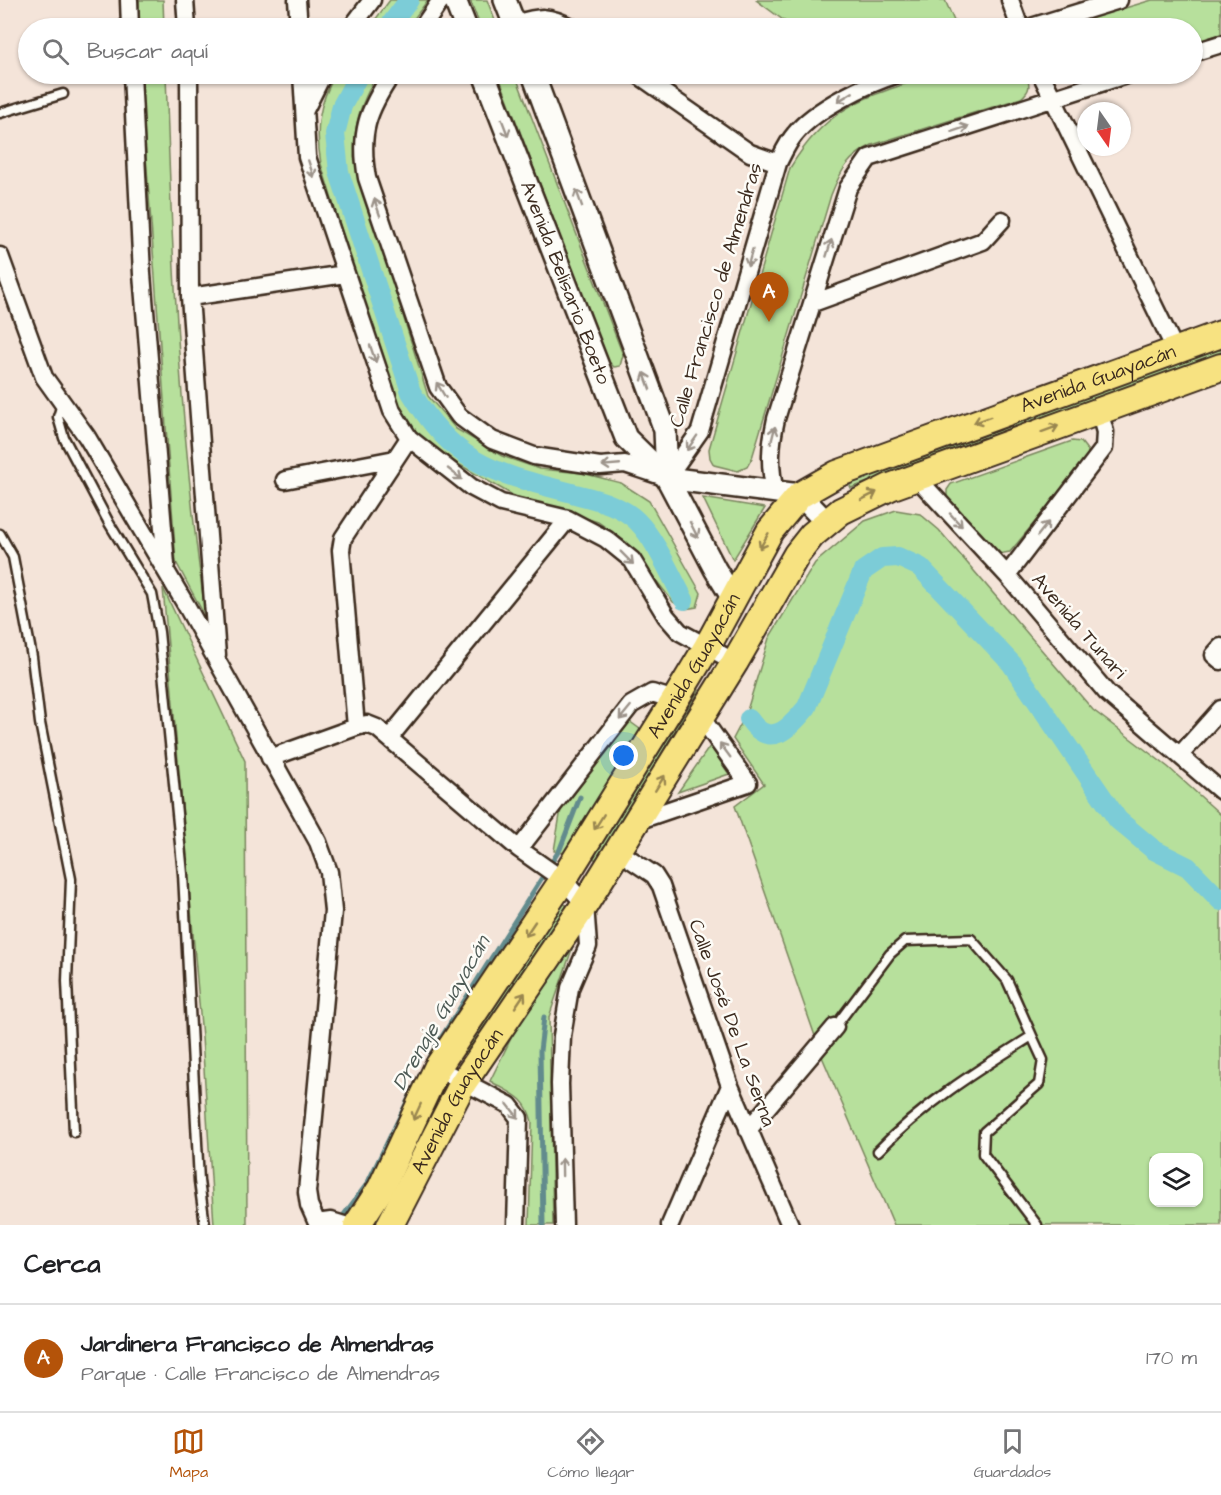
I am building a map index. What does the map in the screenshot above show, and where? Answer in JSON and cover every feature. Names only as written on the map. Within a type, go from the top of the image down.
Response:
[{"type":"main road","name":"Avenida Guayacán","points":[[357,1225],[381,1188],[437,1068],[563,880],[675,700],[707,647],[788,494],[1175,349],[1221,334]]},
{"type":"main road","name":"Avenida Guayacán","points":[[390,1225],[464,1083],[585,904],[735,662],[797,554],[812,535],[841,511],[874,494],[1221,367]]},
{"type":"street","points":[[129,0],[130,18]]},
{"type":"street","points":[[185,0],[186,18]]},
{"type":"street","points":[[297,0],[298,18]]},
{"type":"street","points":[[358,18],[372,0]]},
{"type":"street","points":[[429,18],[441,0]]},
{"type":"street","points":[[455,0],[462,18]]},
{"type":"street","points":[[505,0],[513,18]]},
{"type":"street","points":[[1010,0],[1016,18]]},
{"type":"street","points":[[1060,18],[1119,0]]},
{"type":"street","points":[[536,18],[552,18]]},
{"type":"street","points":[[1203,50],[1221,44]]},
{"type":"street","points":[[132,84],[142,274],[167,572]]},
{"type":"street","points":[[189,84],[190,297],[218,662]]},
{"type":"street","points":[[303,84],[307,157],[392,411],[409,438],[471,487],[491,498],[537,513],[568,519],[606,539],[632,560],[666,616],[680,632],[735,662]]},
{"type":"street","points":[[304,112],[318,84]]},
{"type":"street","points":[[386,84],[374,102],[364,128],[363,154],[367,178],[438,387],[459,416],[492,440],[534,456],[600,466],[625,464],[667,478],[788,494]]},
{"type":"street","name":"Avenida Belisario Boeto","points":[[488,84],[626,438],[667,478],[732,597]]},
{"type":"street","name":"Avenida Belisario Boeto","points":[[537,84],[665,430],[667,478]]},
{"type":"street","points":[[651,84],[750,153],[778,163]]},
{"type":"street","name":"Calle Francisco de Almendras","points":[[667,478],[700,431],[778,163],[795,133],[846,96],[874,84]]},
{"type":"street","points":[[1046,84],[1175,349]]},
{"type":"street","points":[[826,524],[788,494],[769,466],[770,445],[848,188],[869,158],[1097,84]]},
{"type":"street","points":[[813,303],[982,241],[1002,220]]},
{"type":"street","points":[[0,256],[44,377],[87,437],[167,572],[318,842],[329,872],[333,911],[307,1192],[309,1205],[317,1224],[331,1221],[345,1225]]},
{"type":"street","points":[[190,297],[345,274]]},
{"type":"street","points":[[1007,575],[1104,448],[1105,432],[1100,411]]},
{"type":"street","points":[[356,727],[341,550],[343,538],[409,438]]},
{"type":"street","points":[[285,480],[395,459]]},
{"type":"street","name":"Avenida Tunari","points":[[916,477],[1007,575],[1107,693],[1221,791]]},
{"type":"street","points":[[390,737],[568,519]]},
{"type":"street","points":[[1221,647],[1214,655],[1221,661]]},
{"type":"street","points":[[519,849],[630,705],[652,693],[675,700]]},
{"type":"street","points":[[1180,755],[1221,709]]},
{"type":"street","points":[[637,821],[748,783],[701,717]]},
{"type":"street","points":[[270,758],[367,724],[390,737],[519,849],[563,880],[585,904],[588,946],[570,988],[562,1036],[560,1084],[564,1225]]},
{"type":"street","name":"Calle José De La Serna","points":[[618,851],[654,875],[661,886],[730,1086],[790,1225]]},
{"type":"street","points":[[748,1130],[836,1027]]},
{"type":"street","points":[[437,1068],[509,1105],[519,1118],[516,1225]]},
{"type":"street","points":[[670,1225],[730,1086]]},
{"type":"lane","points":[[0,113],[63,94]]},
{"type":"lane","points":[[62,404],[58,417],[64,438],[109,523],[152,594],[159,632],[183,874],[199,1181],[205,1225]]},
{"type":"lane","points":[[0,534],[13,557],[32,657],[40,723],[71,879],[67,981],[74,1132]]},
{"type":"lane","points":[[836,1027],[890,954],[904,940],[971,939],[1007,980],[1043,1060],[1039,1084],[984,1132],[982,1154],[1037,1225]]},
{"type":"lane","points":[[878,1151],[900,1127],[970,1075],[1032,1036]]},
{"type":"green space","points":[[139,0],[163,0],[164,18],[139,18]]},
{"type":"green space","points":[[390,0],[428,0],[414,18],[376,18]]},
{"type":"green space","points":[[470,0],[487,0],[494,18],[477,18]]},
{"type":"green space","points":[[756,0],[945,0],[953,18],[780,18]]},
{"type":"green space","points":[[1152,0],[1221,0],[1221,34],[1203,40],[1203,18],[1092,18]]},
{"type":"green space","points":[[141,84],[166,84],[171,210],[184,414],[206,618],[176,562]]},
{"type":"green space","points":[[372,84],[359,114],[354,158],[428,396],[456,429],[502,456],[540,469],[582,473],[621,483],[649,501],[701,593],[697,607],[685,609],[673,602],[626,542],[598,522],[516,497],[437,452],[412,427],[395,399],[387,378],[321,164],[318,129],[325,96],[330,85]]},
{"type":"green space","points":[[502,84],[519,84],[623,355],[620,366],[614,367],[607,360]]},
{"type":"green space","points":[[904,84],[1028,84],[1029,87],[1021,98],[872,145],[857,154],[846,165],[831,195],[752,458],[747,467],[738,471],[714,465],[709,449],[790,168],[804,147],[835,116]]},
{"type":"green space","points":[[1221,349],[1221,355],[851,488],[848,481]]},
{"type":"green space","points":[[1072,441],[1081,442],[1088,451],[1087,459],[1010,552],[998,554],[947,498],[947,490],[951,484]]},
{"type":"green space","points":[[703,498],[765,508],[733,560]]},
{"type":"green space","points":[[896,510],[920,514],[939,530],[1093,710],[1168,767],[1221,815],[1221,1225],[894,1225],[823,1059],[735,806],[764,784],[733,739],[746,714],[769,638],[815,563],[865,521]]},
{"type":"green space","points":[[163,588],[245,761],[247,1225],[214,1225],[202,1037]]},
{"type":"green space","points":[[693,687],[699,690],[598,861],[593,858]]},
{"type":"green space","points":[[629,721],[644,732],[565,853],[554,851],[561,809],[575,786]]},
{"type":"green space","points":[[710,746],[729,774],[678,792]]},
{"type":"green space","points":[[562,902],[567,906],[468,1056],[463,1053]]},
{"type":"green space","points":[[574,943],[549,1017],[553,1225],[529,1225],[532,1122],[522,1101],[490,1081],[522,1016]]},
{"type":"waterway","points":[[396,18],[409,0]]},
{"type":"waterway","points":[[354,84],[342,106],[335,134],[339,172],[411,392],[428,418],[445,437],[463,453],[482,464],[502,473],[602,501],[631,516],[651,538],[684,600]]},
{"type":"waterway","points":[[749,719],[757,728],[772,734],[780,732],[794,722],[807,707],[863,571],[882,558],[898,557],[920,567],[1011,663],[1118,820],[1154,850],[1188,867],[1221,901]]},
{"type":"waterway","name":"Drenaje Guayacán","points":[[429,1057],[560,849],[580,797]]},
{"type":"waterway","points":[[543,1225],[540,1051],[544,1017]]},
{"type":"waterway","name":"Drenaje Guayacán","points":[[340,1220],[367,1184],[422,1071]]},
{"type":"place","name":"Jardinera Francisco de Almendras","points":[[769,322]]}]
